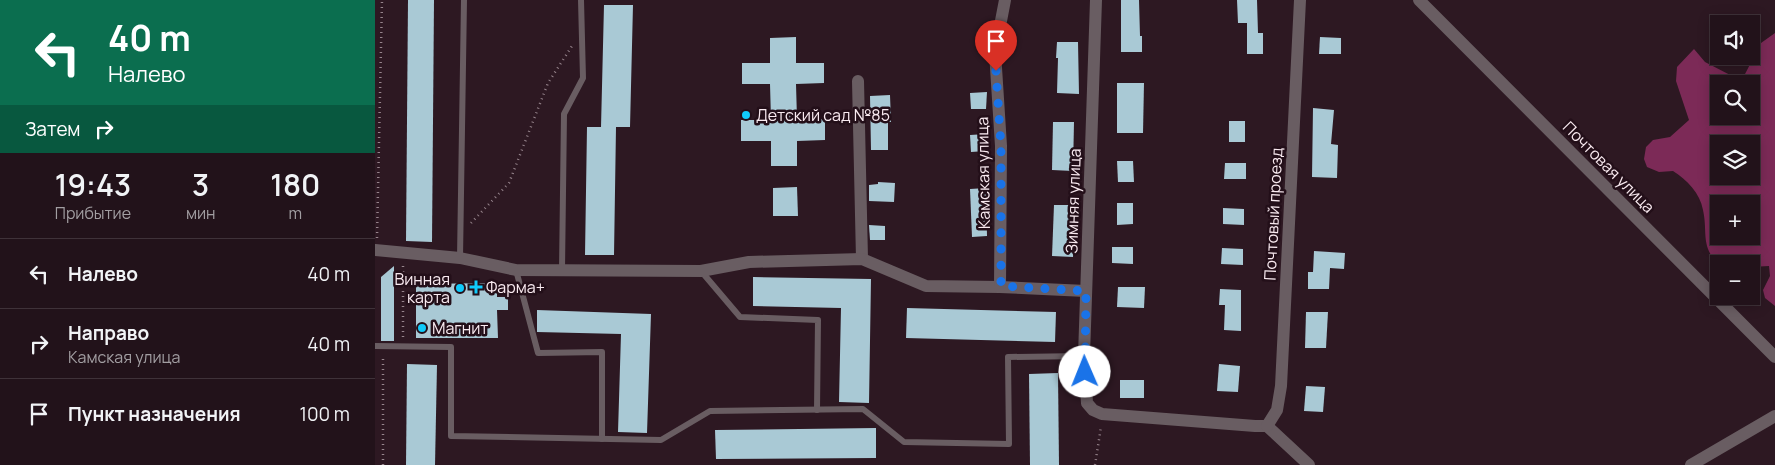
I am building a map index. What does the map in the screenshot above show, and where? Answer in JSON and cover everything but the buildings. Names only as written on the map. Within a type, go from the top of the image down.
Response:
[{"type":"street","name":"Камская улица","points":[[1001,286],[1001,146],[995,52],[1005,0]]},
{"type":"street","name":"Зимняя улица","points":[[1096,0],[1084,356],[1087,403],[1093,410],[1102,414]]},
{"type":"street","name":"Почтовый проезд","points":[[1267,426],[1277,410],[1281,386],[1300,0]]},
{"type":"street","name":"Почтовая улица","points":[[1419,0],[1775,356]]},
{"type":"street","points":[[858,81],[863,259]]},
{"type":"street","points":[[376,250],[460,258],[516,270],[701,271],[749,262],[863,259],[926,286],[1001,286],[1086,291]]},
{"type":"street","points":[[1102,414],[1267,426],[1309,465]]},
{"type":"street","points":[[1691,465],[1775,416]]},
{"type":"lane","points":[[460,258],[464,0]]},
{"type":"lane","points":[[562,270],[564,114],[583,78],[581,0]]},
{"type":"lane","points":[[516,270],[538,352],[602,352],[602,439]]},
{"type":"lane","points":[[701,271],[740,317],[818,320],[817,410]]},
{"type":"lane","points":[[375,346],[451,347],[451,436],[661,440],[711,411],[863,409],[904,442],[1009,444],[1008,357],[1084,356]]},
{"type":"path","points":[[376,250],[382,0]]},
{"type":"path","points":[[468,231],[471,222],[509,183],[548,84],[583,29]]},
{"type":"path","points":[[403,252],[403,347]]},
{"type":"path","points":[[383,347],[383,465]]},
{"type":"path","points":[[1095,465],[1102,414]]},
{"type":"shaded area","points":[[1775,33],[1775,306],[1765,298],[1763,290],[1770,276],[1769,266],[1760,266],[1760,255],[1711,255],[1707,245],[1703,210],[1696,193],[1683,178],[1673,171],[1659,172],[1647,167],[1644,159],[1646,147],[1653,140],[1670,137],[1689,120],[1676,81],[1677,67],[1694,49],[1705,62],[1730,75],[1710,75],[1710,125],[1760,125],[1760,75],[1745,75],[1750,65],[1760,65],[1760,45]]},
{"type":"place","name":"Детский сад №85","points":[[746,115]]},
{"type":"place","name":"Фарма+","points":[[476,287]]},
{"type":"place","name":"Винная карта","points":[[460,288]]},
{"type":"place","name":"Магнит","points":[[422,328]]},
{"type":"route","points":[[996,71],[1001,146],[1001,286],[1086,291],[1085,372]]}]
